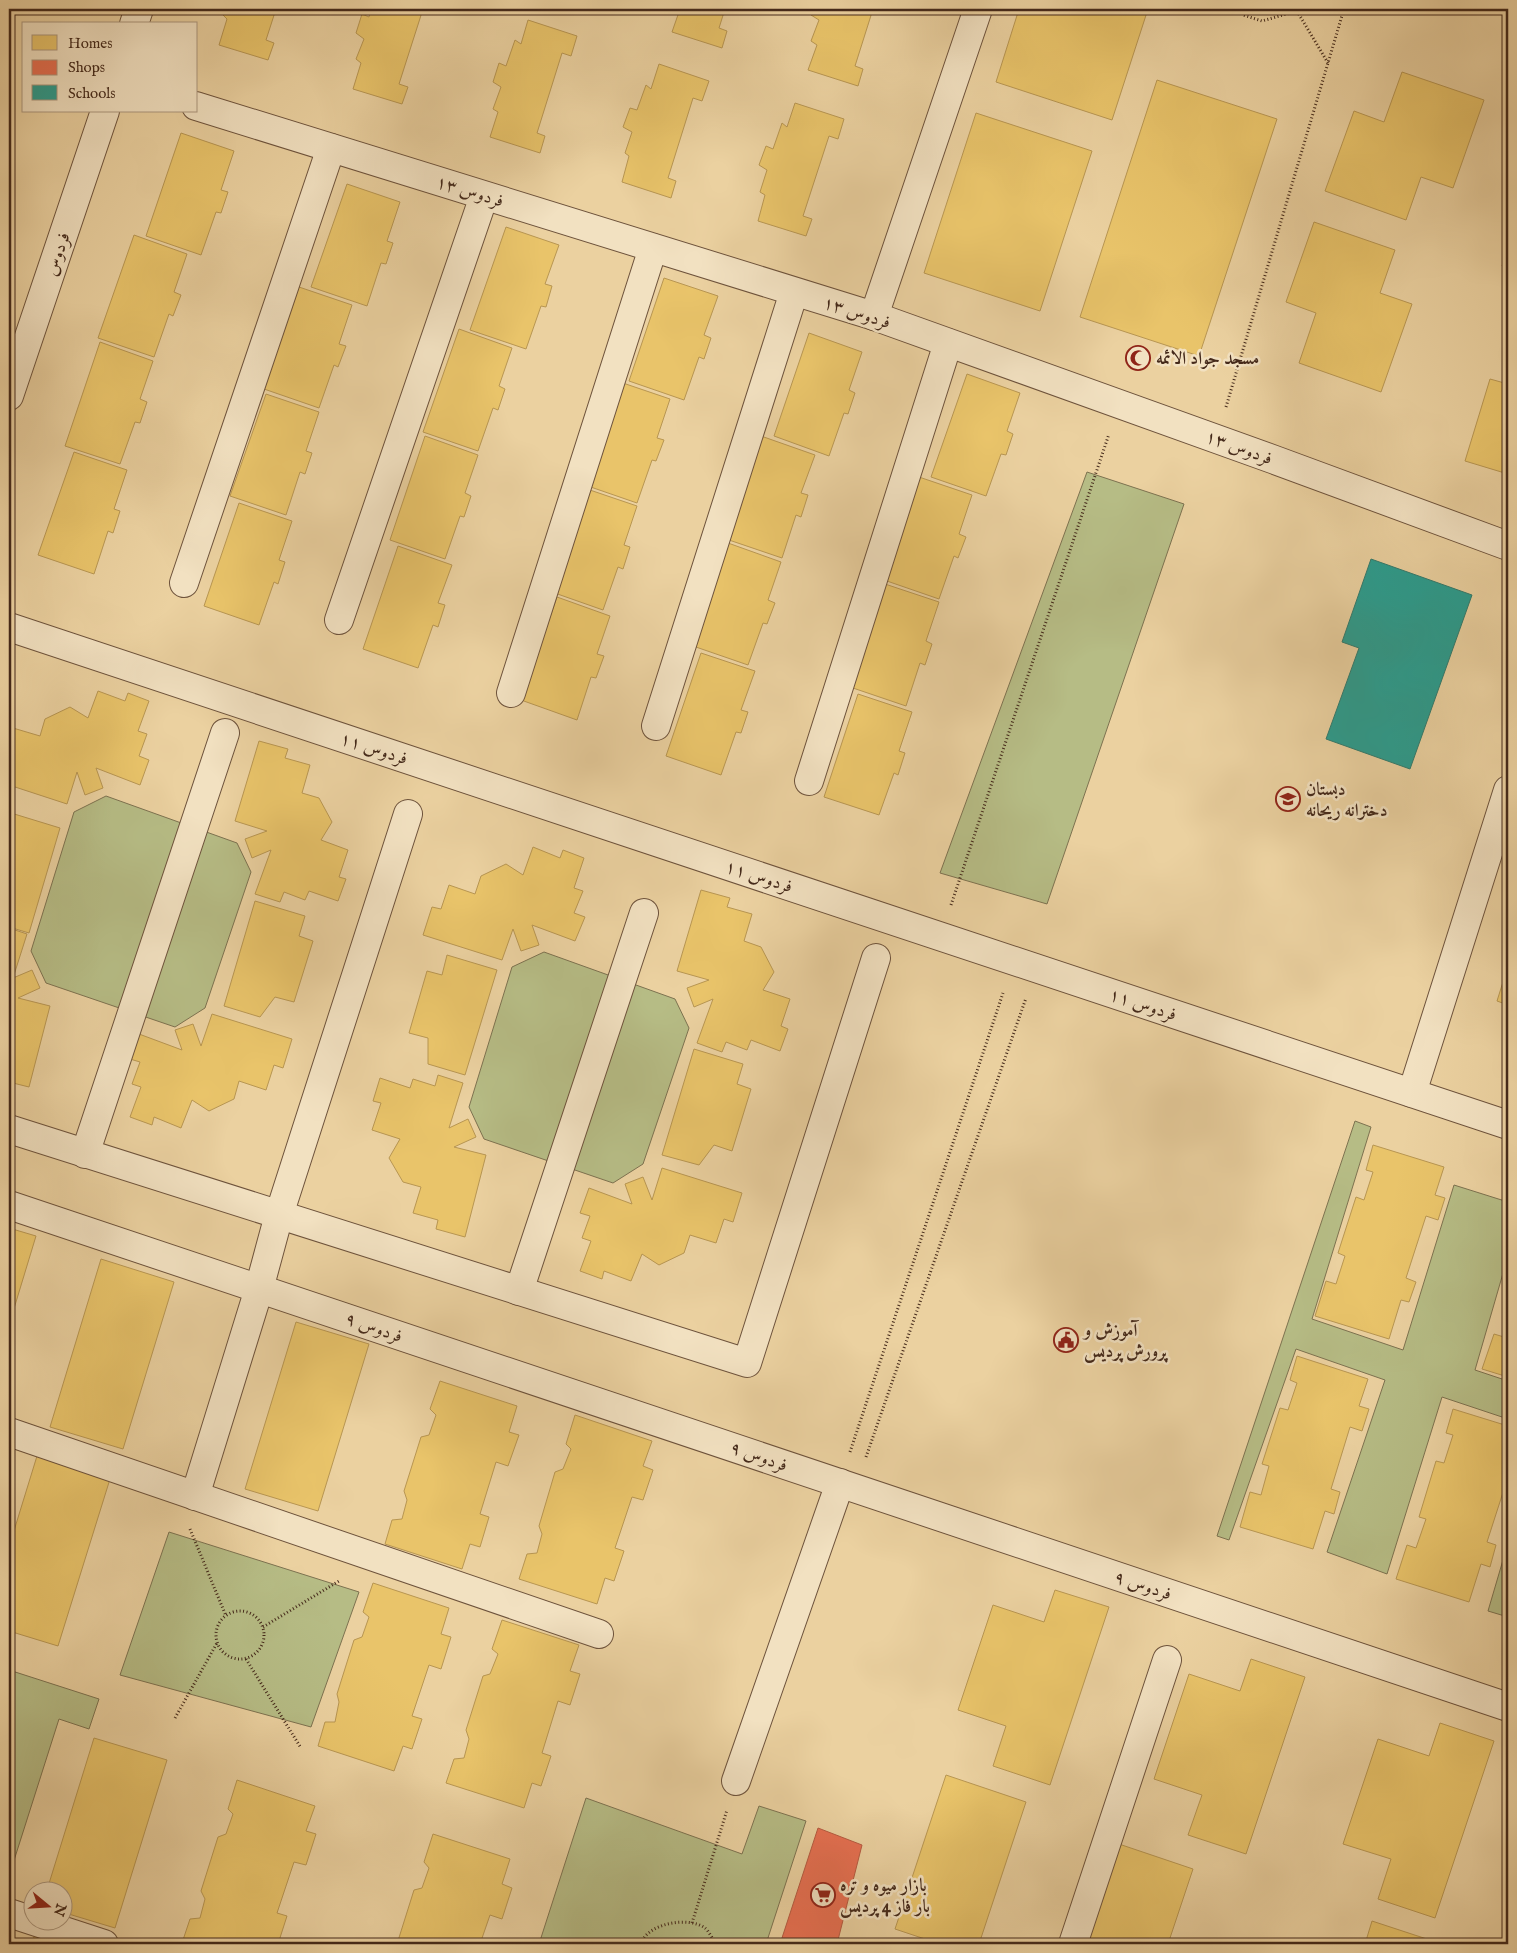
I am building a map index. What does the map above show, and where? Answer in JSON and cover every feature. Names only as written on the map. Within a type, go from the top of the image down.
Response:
[{"type":"street","points":[[135,22],[140,9]]},
{"type":"street","points":[[874,316],[978,9]]},
{"type":"street","name":"فردوس ۱۳","points":[[198,107],[874,316],[1508,546]]},
{"type":"street","name":"فردوس","points":[[9,396],[105,112]]},
{"type":"street","points":[[184,584],[331,148]]},
{"type":"street","points":[[339,620],[484,196]]},
{"type":"street","points":[[511,693],[653,248]]},
{"type":"street","points":[[656,726],[794,292]]},
{"type":"street","points":[[809,781],[948,343]]},
{"type":"street","name":"فردوس ۱۱","points":[[9,627],[1508,1125]]},
{"type":"street","points":[[85,1154],[225,733]]},
{"type":"street","points":[[1412,1093],[1508,790]]},
{"type":"street","points":[[185,1492],[259,1289],[279,1215],[408,814]]},
{"type":"street","points":[[519,1291],[644,913]]},
{"type":"street","points":[[9,1129],[747,1363],[876,958]]},
{"type":"street","name":"فردوس ۹","points":[[9,1205],[1508,1707]]},
{"type":"street","points":[[9,1432],[599,1634]]},
{"type":"street","points":[[736,1781],[847,1486]]},
{"type":"street","points":[[1073,1944],[1167,1660]]},
{"type":"street","points":[[9,1913],[104,1944]]},
{"type":"path","points":[[1243,9],[1243,15],[1262,21],[1296,10],[1328,63]]},
{"type":"path","points":[[1216,439],[1344,9]]},
{"type":"path","points":[[941,936],[1120,404]]},
{"type":"path","points":[[847,1486],[1025,964]]},
{"type":"path","points":[[847,1486],[1025,964]]},
{"type":"path","points":[[185,1492],[226,1616]]},
{"type":"path","points":[[263,1628],[376,1558]]},
{"type":"path","points":[[240,1611],[247,1612],[260,1620],[263,1628],[264,1642],[260,1650],[246,1659],[237,1660],[229,1657],[222,1652],[217,1642],[217,1629],[220,1622],[226,1616],[240,1611]]},
{"type":"path","points":[[175,1718],[217,1642]]},
{"type":"path","points":[[246,1659],[301,1748]]},
{"type":"path","points":[[692,1923],[736,1781]]},
{"type":"path","points":[[641,1944],[647,1933],[662,1925],[692,1923],[705,1928],[716,1944]]},
{"type":"green space","points":[[1087,472],[1184,504],[1047,904],[940,873]]},
{"type":"green space","points":[[106,796],[237,843],[251,872],[205,1008],[175,1027],[46,983],[31,951],[74,812]]},
{"type":"green space","points":[[544,952],[675,999],[689,1028],[643,1164],[613,1183],[484,1139],[469,1107],[512,967]]},
{"type":"green space","points":[[1355,1121],[1371,1127],[1312,1319],[1403,1350],[1454,1185],[1508,1202],[1508,1256],[1475,1370],[1508,1381],[1508,1419],[1442,1397],[1387,1574],[1327,1552],[1385,1380],[1296,1349],[1229,1540],[1217,1536]]},
{"type":"green space","points":[[169,1532],[359,1592],[311,1727],[120,1675]]},
{"type":"green space","points":[[1508,1543],[1508,1617],[1488,1611]]},
{"type":"green space","points":[[9,1670],[99,1699],[89,1729],[59,1719],[10,1873]]},
{"type":"green space","points":[[586,1798],[742,1854],[759,1806],[806,1821],[766,1944],[539,1944]]},
{"type":"building: Homes","points":[[225,9],[276,9],[266,40],[274,43],[268,60],[219,45],[227,19],[223,15]]},
{"type":"building: Homes","points":[[371,9],[423,9],[399,84],[408,87],[402,104],[353,89],[361,63],[356,59],[364,39],[356,33],[362,14],[369,17]]},
{"type":"building: Homes","points":[[680,9],[725,9],[719,28],[727,31],[722,48],[672,32]]},
{"type":"building: Homes","points":[[813,9],[873,9],[855,66],[863,69],[858,86],[808,70],[817,45],[811,41],[819,20],[811,15]]},
{"type":"building: Homes","points":[[1019,9],[1148,9],[1112,120],[996,82]]},
{"type":"building: Homes","points":[[528,20],[577,36],[571,56],[562,53],[537,133],[545,136],[540,153],[490,137],[498,112],[493,109],[501,87],[493,82],[499,63],[506,66],[515,40],[521,44]]},
{"type":"building: Homes","points":[[659,64],[709,81],[702,101],[693,98],[668,178],[676,181],[671,198],[622,182],[629,156],[625,153],[632,132],[623,127],[630,108],[637,110],[646,85],[651,89]]},
{"type":"building: Homes","points":[[1402,72],[1484,100],[1453,188],[1421,177],[1406,220],[1325,191],[1354,111],[1384,122]]},
{"type":"building: Homes","points":[[1157,80],[1277,119],[1199,356],[1080,317]]},
{"type":"building: Homes","points":[[795,103],[844,119],[838,139],[829,136],[803,216],[812,219],[806,236],[758,221],[765,195],[760,192],[767,170],[759,165],[766,146],[773,149],[782,123],[787,127]]},
{"type":"building: Homes","points":[[976,113],[1092,151],[1040,311],[924,273]]},
{"type":"building: Homes","points":[[181,133],[234,151],[221,190],[228,192],[221,213],[216,212],[201,255],[146,236]]},
{"type":"building: Homes","points":[[347,184],[400,202],[387,241],[393,243],[386,264],[381,263],[367,306],[311,287]]},
{"type":"building: Homes","points":[[1314,222],[1395,250],[1380,293],[1412,304],[1381,392],[1299,363],[1316,313],[1286,302]]},
{"type":"building: Homes","points":[[506,227],[559,245],[545,284],[552,286],[546,307],[541,306],[526,349],[470,330]]},
{"type":"building: Homes","points":[[134,235],[187,254],[174,292],[181,295],[173,316],[169,314],[154,357],[98,338]]},
{"type":"building: Homes","points":[[1508,246],[1508,268],[1502,266]]},
{"type":"building: Homes","points":[[664,278],[718,296],[704,335],[711,338],[704,359],[699,357],[684,400],[629,381]]},
{"type":"building: Homes","points":[[299,287],[352,305],[339,344],[346,346],[338,367],[334,365],[319,408],[264,389]]},
{"type":"building: Homes","points":[[459,329],[512,348],[499,386],[505,389],[498,410],[493,408],[478,451],[423,432]]},
{"type":"building: Homes","points":[[809,333],[862,352],[849,390],[855,393],[848,414],[844,413],[829,456],[774,436]]},
{"type":"building: Homes","points":[[100,342],[153,361],[140,399],[147,402],[140,423],[135,422],[120,464],[65,446]]},
{"type":"building: Homes","points":[[967,374],[1020,393],[1007,431],[1013,434],[1006,455],[1001,454],[986,496],[931,477]]},
{"type":"building: Homes","points":[[1490,379],[1508,384],[1508,474],[1465,461]]},
{"type":"building: Homes","points":[[617,381],[670,399],[657,438],[664,440],[656,461],[652,460],[637,503],[582,484]]},
{"type":"building: Homes","points":[[266,394],[319,412],[306,451],[312,453],[305,474],[300,472],[286,515],[230,496]]},
{"type":"building: Homes","points":[[425,436],[478,455],[465,493],[471,496],[464,517],[460,516],[445,559],[390,540]]},
{"type":"building: Homes","points":[[761,436],[815,455],[801,493],[808,495],[801,517],[796,515],[782,558],[726,539]]},
{"type":"building: Homes","points":[[74,452],[127,470],[114,509],[120,511],[113,533],[108,531],[94,574],[38,555]]},
{"type":"building: Homes","points":[[919,477],[972,495],[959,534],[966,537],[958,558],[954,556],[939,599],[884,580]]},
{"type":"building: Homes","points":[[584,488],[637,506],[624,545],[630,547],[623,569],[618,567],[603,610],[549,591]]},
{"type":"building: Homes","points":[[239,503],[292,521],[279,560],[285,562],[278,584],[274,582],[259,625],[204,606]]},
{"type":"building: Homes","points":[[728,543],[781,562],[768,600],[775,603],[767,624],[763,623],[748,665],[693,646]]},
{"type":"building: Homes","points":[[398,546],[452,565],[438,603],[445,605],[438,627],[433,625],[418,668],[363,649]]},
{"type":"building: Homes","points":[[885,584],[939,602],[926,641],[932,644],[925,665],[920,663],[906,706],[850,687]]},
{"type":"building: Homes","points":[[557,597],[610,616],[597,654],[604,656],[596,678],[591,677],[577,720],[521,700]]},
{"type":"building: Homes","points":[[701,653],[755,671],[741,710],[748,712],[741,733],[736,732],[721,775],[666,756]]},
{"type":"building: Homes","points":[[98,691],[125,701],[128,693],[149,701],[138,731],[147,734],[139,756],[149,760],[140,785],[96,768],[103,788],[85,795],[77,772],[67,804],[9,785],[9,741],[13,728],[40,736],[45,719],[70,707],[88,718]]},
{"type":"building: Homes","points":[[858,694],[912,712],[899,751],[905,753],[898,775],[894,773],[879,815],[824,797]]},
{"type":"building: Homes","points":[[259,741],[288,749],[285,758],[310,765],[302,793],[319,798],[332,822],[321,840],[348,850],[339,877],[346,879],[338,901],[309,891],[305,900],[284,892],[280,902],[255,894],[271,850],[252,858],[245,839],[267,831],[235,821]]},
{"type":"building: Homes","points":[[11,813],[60,828],[29,933],[9,927],[9,821]]},
{"type":"building: Homes","points":[[533,847],[560,858],[563,850],[584,858],[574,888],[583,891],[574,913],[585,917],[575,941],[532,925],[539,945],[521,951],[513,929],[502,960],[423,935],[432,907],[441,909],[449,885],[475,894],[481,876],[506,864],[523,875]]},
{"type":"building: Homes","points":[[701,890],[730,898],[727,907],[752,914],[744,941],[761,947],[774,972],[763,990],[790,999],[781,1026],[788,1029],[780,1051],[751,1040],[747,1050],[726,1042],[722,1052],[697,1043],[713,999],[694,1007],[687,988],[709,980],[677,971]]},
{"type":"building: Homes","points":[[255,901],[305,916],[299,936],[313,941],[294,1002],[275,997],[260,1017],[224,1006]]},
{"type":"building: Homes","points":[[9,928],[27,934],[13,978],[32,970],[40,988],[18,998],[50,1006],[29,1087],[9,1082]]},
{"type":"building: Homes","points":[[447,955],[497,970],[465,1075],[428,1064],[428,1038],[409,1033],[427,971],[442,975]]},
{"type":"building: Homes","points":[[1508,966],[1508,1005],[1497,1001]]},
{"type":"building: Homes","points":[[212,1014],[292,1039],[283,1068],[274,1065],[266,1090],[239,1081],[234,1099],[209,1111],[192,1100],[181,1128],[154,1117],[152,1125],[130,1117],[141,1087],[132,1084],[140,1062],[130,1059],[139,1034],[182,1050],[175,1030],[193,1024],[201,1046]]},
{"type":"building: Homes","points":[[694,1049],[743,1064],[737,1084],[751,1089],[732,1151],[714,1145],[699,1165],[662,1155]]},
{"type":"building: Homes","points":[[438,1075],[463,1083],[449,1128],[468,1119],[476,1137],[454,1147],[486,1155],[465,1237],[436,1229],[438,1220],[413,1213],[421,1187],[403,1182],[389,1158],[400,1139],[372,1130],[381,1103],[373,1101],[380,1078],[410,1088],[413,1079],[435,1086]]},
{"type":"building: Homes","points":[[1373,1145],[1444,1167],[1435,1195],[1445,1198],[1438,1220],[1426,1216],[1406,1278],[1416,1282],[1409,1302],[1401,1300],[1389,1339],[1315,1316],[1326,1281],[1336,1284],[1345,1256],[1338,1253],[1356,1197],[1364,1200],[1373,1172],[1366,1170]]},
{"type":"building: Homes","points":[[662,1168],[742,1193],[733,1222],[724,1219],[716,1243],[690,1235],[684,1253],[659,1265],[642,1254],[631,1281],[604,1271],[602,1279],[580,1271],[591,1241],[582,1238],[590,1216],[580,1213],[589,1188],[632,1204],[625,1184],[643,1177],[652,1200]]},
{"type":"building: Homes","points":[[9,1228],[36,1236],[9,1325]]},
{"type":"building: Homes","points":[[101,1259],[174,1282],[123,1449],[50,1427]]},
{"type":"building: Homes","points":[[296,1322],[369,1344],[318,1511],[245,1489]]},
{"type":"building: Homes","points":[[1508,1322],[1508,1377],[1482,1369],[1494,1334],[1504,1337]]},
{"type":"building: Homes","points":[[1297,1356],[1368,1379],[1359,1406],[1369,1409],[1362,1431],[1350,1427],[1331,1489],[1340,1492],[1334,1514],[1325,1511],[1313,1549],[1240,1527],[1250,1492],[1261,1495],[1269,1466],[1262,1464],[1280,1408],[1288,1410],[1297,1383],[1290,1380]]},
{"type":"building: Homes","points":[[440,1381],[517,1406],[509,1432],[519,1435],[508,1466],[496,1462],[480,1514],[489,1517],[480,1547],[470,1544],[462,1569],[385,1544],[392,1520],[402,1519],[407,1500],[404,1491],[421,1437],[429,1435],[436,1415],[430,1409]]},
{"type":"building: Homes","points":[[1453,1409],[1508,1426],[1508,1481],[1487,1542],[1496,1545],[1490,1567],[1481,1564],[1469,1602],[1396,1579],[1407,1545],[1416,1548],[1426,1519],[1419,1517],[1436,1461],[1444,1463],[1453,1435],[1446,1433]]},
{"type":"building: Homes","points":[[575,1415],[652,1441],[643,1466],[653,1470],[643,1500],[632,1497],[615,1548],[624,1551],[614,1581],[605,1578],[597,1604],[519,1579],[527,1554],[537,1553],[542,1534],[539,1526],[555,1472],[563,1469],[571,1449],[566,1444]]},
{"type":"building: Homes","points":[[37,1456],[110,1479],[58,1646],[9,1631],[9,1547]]},
{"type":"building: Homes","points":[[373,1583],[449,1608],[441,1634],[451,1637],[441,1669],[429,1665],[412,1716],[422,1719],[412,1749],[403,1746],[394,1771],[318,1746],[325,1722],[335,1722],[339,1702],[337,1694],[354,1640],[362,1637],[369,1617],[363,1612]]},
{"type":"building: Homes","points":[[1055,1590],[1109,1607],[1050,1785],[993,1766],[1006,1726],[958,1710],[993,1605],[1044,1622]]},
{"type":"building: Homes","points":[[502,1620],[579,1645],[570,1671],[580,1674],[570,1705],[558,1701],[542,1753],[551,1756],[541,1786],[532,1783],[524,1808],[446,1783],[454,1759],[464,1758],[469,1739],[466,1730],[483,1676],[490,1674],[498,1654],[492,1649]]},
{"type":"building: Homes","points":[[1251,1659],[1305,1677],[1246,1854],[1188,1835],[1202,1795],[1154,1779],[1189,1674],[1240,1691]]},
{"type":"building: Homes","points":[[1440,1723],[1494,1741],[1435,1918],[1378,1899],[1391,1859],[1343,1844],[1378,1739],[1429,1756]]},
{"type":"building: Homes","points":[[94,1738],[167,1760],[115,1928],[72,1915],[72,1880],[50,1880]]},
{"type":"building: Homes","points":[[946,1775],[1026,1802],[979,1944],[940,1944],[895,1929]]},
{"type":"building: Homes","points":[[237,1780],[315,1806],[306,1831],[316,1834],[306,1865],[294,1862],[277,1913],[287,1916],[278,1944],[182,1943],[190,1919],[200,1918],[205,1899],[201,1891],[218,1837],[226,1834],[233,1814],[228,1809]]},
{"type":"building: Homes","points":[[433,1834],[510,1859],[502,1884],[512,1888],[502,1919],[490,1915],[480,1944],[397,1944],[414,1890],[422,1888],[429,1868],[424,1862]]},
{"type":"building: Homes","points":[[1113,1842],[1193,1869],[1168,1944],[1079,1944]]},
{"type":"building: Homes","points":[[1372,1921],[1442,1944],[1365,1944]]},
{"type":"building: Homes","points":[[35,1933],[73,1944],[32,1944]]},
{"type":"building: Shops","name":"بازار میوه و تره بار فاز 4 پردیس","points":[[818,1828],[862,1845],[837,1944],[780,1944]]},
{"type":"building: Schools","points":[[1371,559],[1472,595],[1410,769],[1326,739],[1359,648],[1342,642]]},
{"type":"place","name":"مسجد جواد الائمه","points":[[1138,358]]},
{"type":"place","name":"دبستان دخترانه ریحانه","points":[[1288,799]]},
{"type":"place","name":"آموزش و پرورش پردیس","points":[[1066,1340]]},
{"type":"place","name":"بازار میوه و تره بار فاز 4 پردیس","points":[[823,1895]]}]
